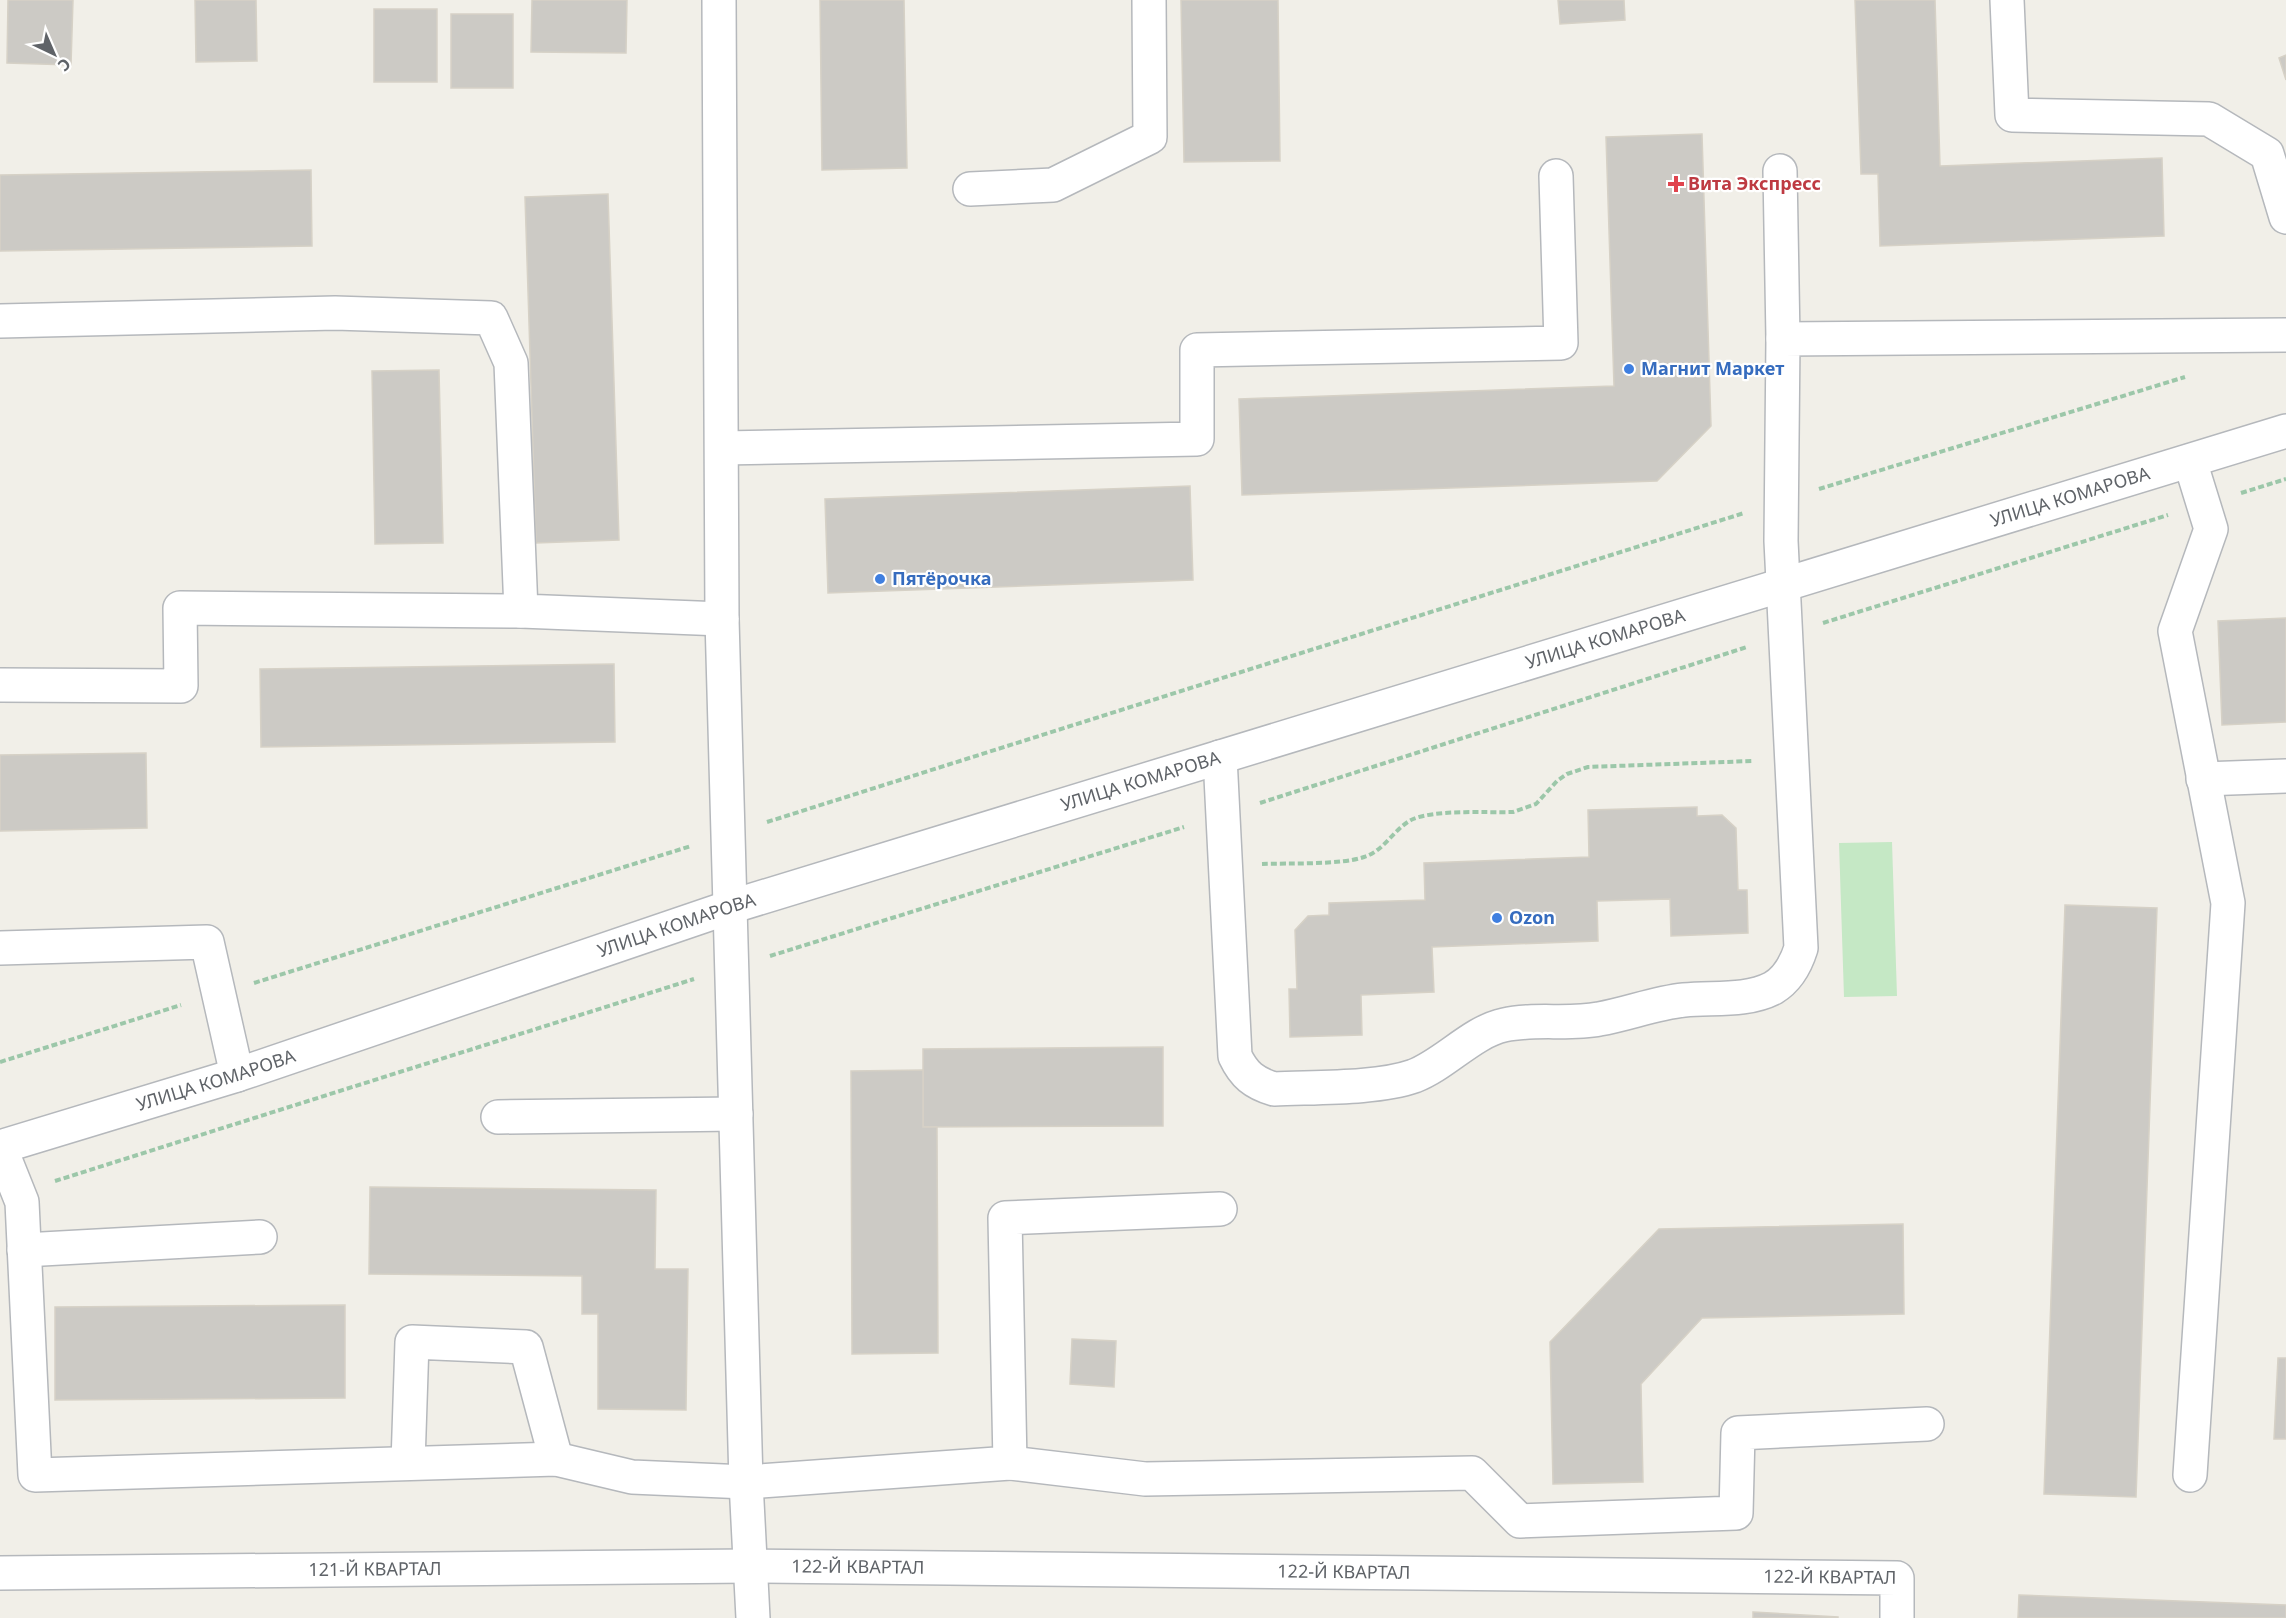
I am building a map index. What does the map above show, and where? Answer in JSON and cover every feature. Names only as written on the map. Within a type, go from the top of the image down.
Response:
[{"type":"street","points":[[719,0],[722,619],[746,1482],[753,1618]]},
{"type":"street","points":[[970,189],[1053,185],[1150,137],[1149,0]]},
{"type":"street","points":[[2007,0],[2012,115],[2209,119],[2267,154],[2286,217]]},
{"type":"street","points":[[1220,757],[1235,1056],[1242,1070],[1260,1085],[1274,1089],[1389,1083],[1426,1070],[1483,1034],[1504,1025],[1599,1019],[1682,1000],[1747,996],[1766,990],[1782,981],[1797,961],[1801,948],[1781,501],[1783,339],[1780,171]]},
{"type":"street","points":[[722,448],[1197,439],[1197,350],[1561,342],[1556,177]]},
{"type":"street","points":[[0,321],[335,313],[491,318],[511,363],[522,611]]},
{"type":"street","points":[[1783,339],[2286,335]]},
{"type":"street","name":"УЛИЦА КОМАРОВА","points":[[0,1147],[237,1075],[730,907],[2286,431]]},
{"type":"street","points":[[2190,460],[2211,529],[2175,631],[2228,903],[2190,1475]]},
{"type":"street","points":[[0,685],[182,686],[180,608],[522,611],[722,619]]},
{"type":"street","points":[[2203,779],[2286,776]]},
{"type":"street","points":[[0,948],[207,942],[237,1075]]},
{"type":"street","points":[[498,1117],[736,1114]]},
{"type":"street","points":[[0,1147],[22,1202],[35,1475],[556,1459],[632,1477],[746,1482],[1010,1463],[1145,1479],[1472,1473],[1520,1521],[1736,1513],[1738,1433],[1927,1424]]},
{"type":"street","points":[[1010,1463],[1005,1218],[1220,1209]]},
{"type":"street","points":[[24,1250],[260,1237]]},
{"type":"street","points":[[408,1463],[412,1342],[526,1347],[556,1459]]},
{"type":"street","name":"121-Й КВАРТАЛ","points":[[0,1574],[750,1566]]},
{"type":"street","name":"122-Й КВАРТАЛ","points":[[750,1566],[1897,1578],[1897,1618]]},
{"type":"path","points":[[0,1062],[1781,501],[2196,373]]},
{"type":"path","points":[[18,1193],[2286,478]]},
{"type":"path","points":[[1226,865],[1349,860],[1365,857],[1375,852],[1394,832],[1410,821],[1431,815],[1513,812],[1526,809],[1536,804],[1562,778],[1588,766],[1792,760]]},
{"type":"green space","points":[[1892,842],[1897,996],[1844,997],[1839,843]]},
{"type":"building","points":[[8,0],[73,0],[71,65],[7,63]]},
{"type":"building","points":[[195,0],[256,0],[257,61],[196,62]]},
{"type":"building","points":[[532,0],[627,0],[626,53],[531,52]]},
{"type":"building","points":[[820,0],[904,0],[907,168],[822,170]]},
{"type":"building","points":[[1181,0],[1278,0],[1280,161],[1184,162]]},
{"type":"building","points":[[1558,0],[1624,0],[1625,20],[1560,24]]},
{"type":"building","points":[[1855,0],[1935,0],[1940,166],[2162,158],[2164,236],[1880,246],[1878,174],[1861,174]]},
{"type":"building","points":[[374,9],[437,9],[437,82],[374,82]]},
{"type":"building","points":[[451,14],[513,14],[513,88],[451,88]]},
{"type":"building","points":[[2286,55],[2286,80],[2279,58]]},
{"type":"building","points":[[1702,134],[1711,426],[1657,481],[1242,495],[1239,399],[1614,386],[1606,137]]},
{"type":"building","points":[[311,170],[312,246],[0,251],[0,175]]},
{"type":"building","points":[[608,194],[619,540],[536,543],[525,197]]},
{"type":"building","points":[[439,370],[443,543],[375,544],[372,371]]},
{"type":"building","points":[[1190,486],[1193,580],[828,593],[825,499]]},
{"type":"building","points":[[2286,618],[2286,722],[2222,725],[2218,621]]},
{"type":"building","points":[[614,664],[615,742],[261,747],[260,669]]},
{"type":"building","points":[[146,753],[147,828],[0,831],[0,755]]},
{"type":"building","points":[[1697,807],[1697,816],[1722,815],[1736,828],[1738,890],[1747,890],[1748,933],[1671,936],[1670,899],[1597,901],[1598,941],[1432,947],[1434,992],[1361,995],[1362,1035],[1290,1037],[1289,989],[1297,989],[1295,930],[1308,916],[1329,915],[1329,903],[1425,900],[1424,863],[1589,857],[1588,810]]},
{"type":"building","points":[[2065,905],[2157,908],[2136,1497],[2044,1494]]},
{"type":"building","points":[[1163,1047],[1163,1126],[923,1127],[923,1049]]},
{"type":"building","points":[[923,1070],[923,1127],[937,1127],[938,1353],[852,1354],[851,1071]]},
{"type":"building","points":[[370,1187],[656,1190],[655,1269],[688,1269],[686,1410],[598,1409],[598,1314],[582,1314],[582,1276],[369,1274]]},
{"type":"building","points":[[1903,1224],[1904,1314],[1702,1318],[1641,1384],[1643,1482],[1553,1484],[1550,1342],[1659,1229]]},
{"type":"building","points":[[345,1305],[345,1398],[55,1400],[55,1307]]},
{"type":"building","points":[[1072,1339],[1116,1341],[1114,1387],[1070,1384]]},
{"type":"building","points":[[2278,1358],[2286,1358],[2286,1439],[2274,1439]]},
{"type":"building","points":[[2019,1595],[2286,1605],[2286,1618],[2018,1618]]},
{"type":"building","points":[[1753,1612],[1838,1617],[1838,1618],[1753,1618]]},
{"type":"place","name":"Вита Экспресс","points":[[1676,184]]},
{"type":"place","name":"Магнит Маркет","points":[[1629,369]]},
{"type":"place","name":"Пятёрочка","points":[[880,579]]},
{"type":"place","name":"Ozon","points":[[1497,918]]}]
